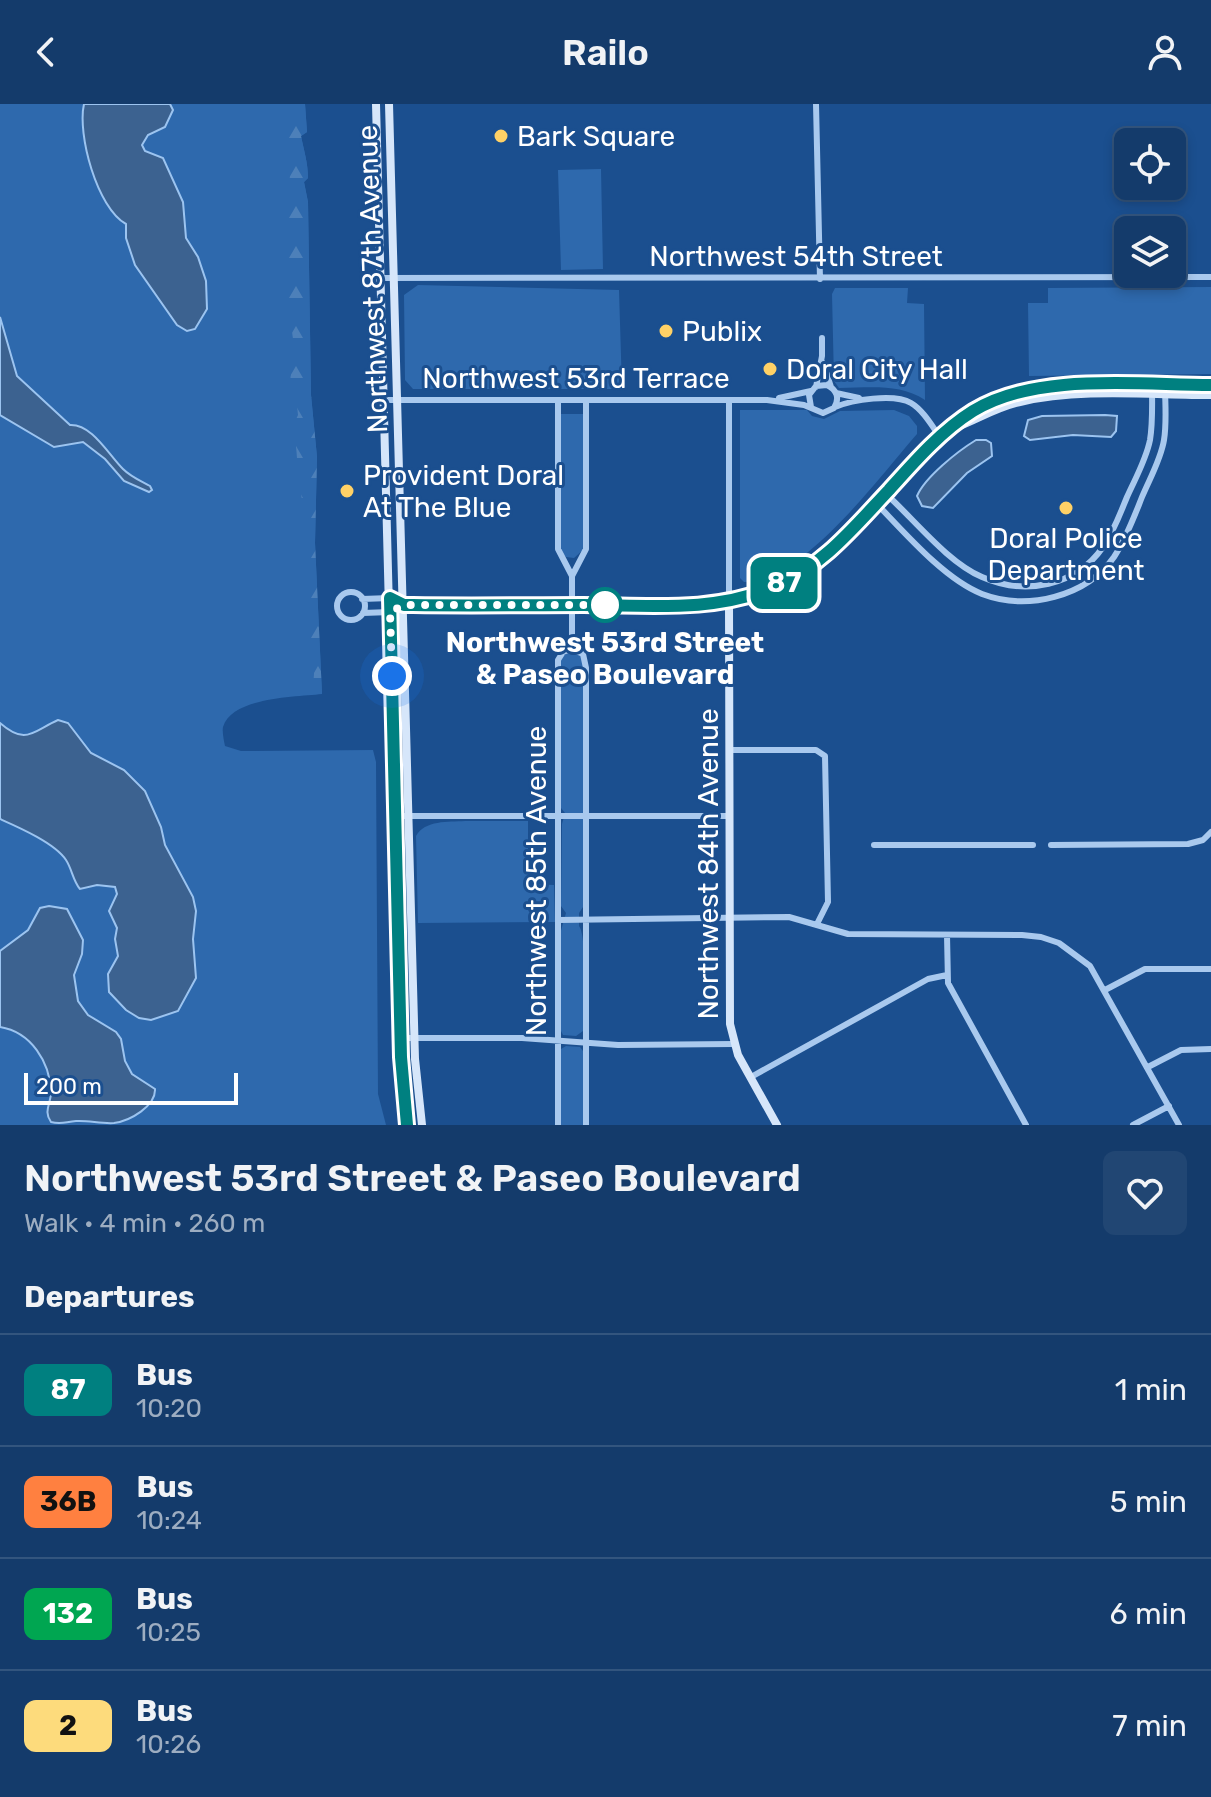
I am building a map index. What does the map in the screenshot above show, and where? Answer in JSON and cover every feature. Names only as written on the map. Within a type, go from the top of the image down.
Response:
[{"type":"main road","name":"Northwest 87th Avenue","points":[[376,104],[400,1038],[407,1125]]},
{"type":"main road","name":"Northwest 87th Avenue","points":[[389,104],[414,1038],[422,1125]]},
{"type":"main road","points":[[390,598],[404,605],[707,605],[729,601],[772,588],[825,556],[940,437],[981,407],[1018,392],[1064,385],[1152,385],[1165,390],[1211,395]]},
{"type":"main road","points":[[952,428],[1010,404],[1065,395],[1152,395],[1165,390],[1211,385]]},
{"type":"main road","points":[[1010,404],[1018,392]]},
{"type":"main road","name":"Northwest 84th Avenue","points":[[729,601],[730,1024],[734,1044],[777,1125]]},
{"type":"main road","points":[[390,612],[404,605]]},
{"type":"street","points":[[816,104],[820,279]]},
{"type":"street","name":"Northwest 54th Street","points":[[382,278],[1211,277]]},
{"type":"street","points":[[822,338],[822,356],[809,399],[811,407],[822,413],[866,400],[901,400],[911,403],[940,437]]},
{"type":"street","points":[[822,356],[835,407]]},
{"type":"street","points":[[813,389],[823,385],[866,400]]},
{"type":"street","points":[[885,493],[967,569],[1000,584],[1016,587],[1057,582],[1083,568],[1102,548],[1114,529],[1150,437],[1152,385]]},
{"type":"street","name":"Northwest 53rd Terrace","points":[[767,400],[813,389]]},
{"type":"street","points":[[876,503],[943,567],[973,589],[996,598],[1038,601],[1075,589],[1104,569],[1127,534],[1165,437],[1165,390]]},
{"type":"street","name":"Northwest 53rd Terrace","points":[[385,400],[767,400],[811,407]]},
{"type":"street","points":[[558,400],[558,549],[572,576]]},
{"type":"street","points":[[572,649],[572,576],[586,549],[586,400]]},
{"type":"street","name":"Northwest 84th Avenue","points":[[729,400],[729,601]]},
{"type":"street","points":[[1140,469],[1152,473]]},
{"type":"street","points":[[560,558],[570,561],[583,558]]},
{"type":"street","points":[[390,598],[362,599],[355,593],[347,593],[340,597],[337,606],[340,615],[348,620],[356,619],[363,613],[390,612]]},
{"type":"street","points":[[362,599],[363,613]]},
{"type":"street","name":"Northwest 85th Avenue","points":[[558,1125],[558,660],[563,652],[572,649],[580,651],[586,660],[586,1125]]},
{"type":"street","points":[[729,750],[822,752],[825,756],[828,902],[817,924]]},
{"type":"street","points":[[395,816],[729,816]]},
{"type":"street","points":[[1051,845],[1188,844],[1203,840],[1211,832]]},
{"type":"street","points":[[874,845],[1033,845]]},
{"type":"street","points":[[558,920],[789,917],[855,935],[1035,936],[1065,946],[1087,963],[1179,1125]]},
{"type":"street","points":[[947,935],[947,975],[951,989],[1026,1125]]},
{"type":"street","points":[[1105,990],[1145,969],[1211,969]]},
{"type":"street","points":[[751,1077],[928,979],[947,975]]},
{"type":"street","points":[[400,1038],[557,1040],[625,1045],[734,1044]]},
{"type":"street","points":[[1148,1067],[1181,1050],[1211,1049]]},
{"type":"street","points":[[1133,1125],[1169,1106]]},
{"type":"green space","points":[[0,104],[305,104],[307,132],[301,136],[308,173],[304,182],[308,202],[311,395],[317,457],[315,543],[322,694],[251,704],[229,717],[223,734],[225,746],[241,751],[373,750],[376,762],[378,1094],[386,1125],[0,1125]]},
{"type":"green space","points":[[285,104],[305,104],[307,132],[301,136],[308,173],[304,182],[308,202],[311,395],[317,457],[315,543],[322,694],[313,687],[314,657],[300,631],[310,626],[311,611],[305,528],[292,428],[298,415],[296,395],[290,382],[294,346],[287,296],[290,164]]},
{"type":"green space","points":[[601,169],[603,269],[561,270],[558,170]]},
{"type":"green space","points":[[418,285],[619,290],[622,389],[413,389],[405,380],[404,295]]},
{"type":"green space","points":[[1211,287],[1211,374],[1029,376],[1028,303],[1048,303],[1048,288]]},
{"type":"green space","points":[[835,288],[908,288],[907,303],[924,304],[925,400],[894,389],[839,388],[834,381],[832,294]]},
{"type":"green space","points":[[740,410],[807,410],[812,416],[824,419],[840,411],[894,410],[909,416],[917,426],[917,434],[862,499],[815,546],[791,565],[767,577],[744,582],[740,578]]},
{"type":"green space","points":[[560,414],[583,414],[583,550],[574,558],[566,557],[561,552]]},
{"type":"green space","points":[[572,652],[581,656],[583,661],[583,907],[579,913],[579,926],[583,945],[584,992],[583,1031],[576,1036],[563,1035],[561,1031],[560,934],[566,913],[561,906],[562,824],[565,813],[561,808],[560,661],[563,655]]},
{"type":"green space","points":[[528,821],[528,884],[554,885],[555,922],[418,923],[416,836],[431,824]]},
{"type":"green space","points":[[566,1046],[580,1047],[583,1051],[583,1125],[561,1125],[561,1049]]},
{"type":"shaded area","points":[[84,104],[170,104],[173,110],[165,127],[148,135],[142,145],[145,151],[163,158],[183,202],[186,238],[198,257],[206,281],[207,309],[195,329],[187,331],[177,325],[135,265],[126,238],[126,224],[106,203],[92,169],[84,133]]},
{"type":"shaded area","points":[[0,317],[17,376],[70,425],[85,429],[123,469],[152,490],[149,492],[124,481],[105,459],[83,442],[54,447],[0,415]]},
{"type":"shaded area","points":[[1042,416],[1117,416],[1116,431],[1111,437],[1073,435],[1030,440],[1024,436],[1028,420]]},
{"type":"shaded area","points":[[976,440],[991,443],[992,456],[967,473],[933,508],[922,506],[917,496],[927,481]]},
{"type":"shaded area","points":[[58,720],[68,723],[91,753],[124,770],[145,791],[161,827],[165,845],[193,897],[196,911],[193,939],[196,978],[178,1011],[151,1020],[139,1018],[126,1010],[109,992],[108,974],[118,956],[117,928],[109,911],[117,894],[115,887],[97,885],[80,889],[61,854],[36,836],[0,819],[0,723],[23,735]]},
{"type":"shaded area","points":[[40,908],[67,909],[83,940],[82,954],[74,975],[78,1001],[88,1015],[116,1032],[132,1074],[155,1089],[147,1107],[120,1122],[51,1122],[47,1111],[51,1096],[50,1081],[43,1060],[21,1035],[0,1027],[0,951],[28,930]]},
{"type":"bus line","name":"87","points":[[407,1125],[401,1057],[390,598],[404,605],[670,606],[729,601],[781,584],[825,556],[931,445],[964,417],[985,405],[1041,387],[1211,385]]},
{"type":"place","name":"Bark Square","points":[[501,136]]},
{"type":"place","name":"Publix","points":[[666,331]]},
{"type":"place","name":"Doral City Hall","points":[[770,369]]},
{"type":"place","name":"Provident Doral At The Blue","points":[[347,491]]},
{"type":"place","name":"Doral Police Department","points":[[1066,508]]},
{"type":"place","name":"Northwest 53rd Street & Paseo Boulevard","points":[[605,605]]},
{"type":"route","points":[[392,676],[390,612],[404,605],[605,605]]}]
